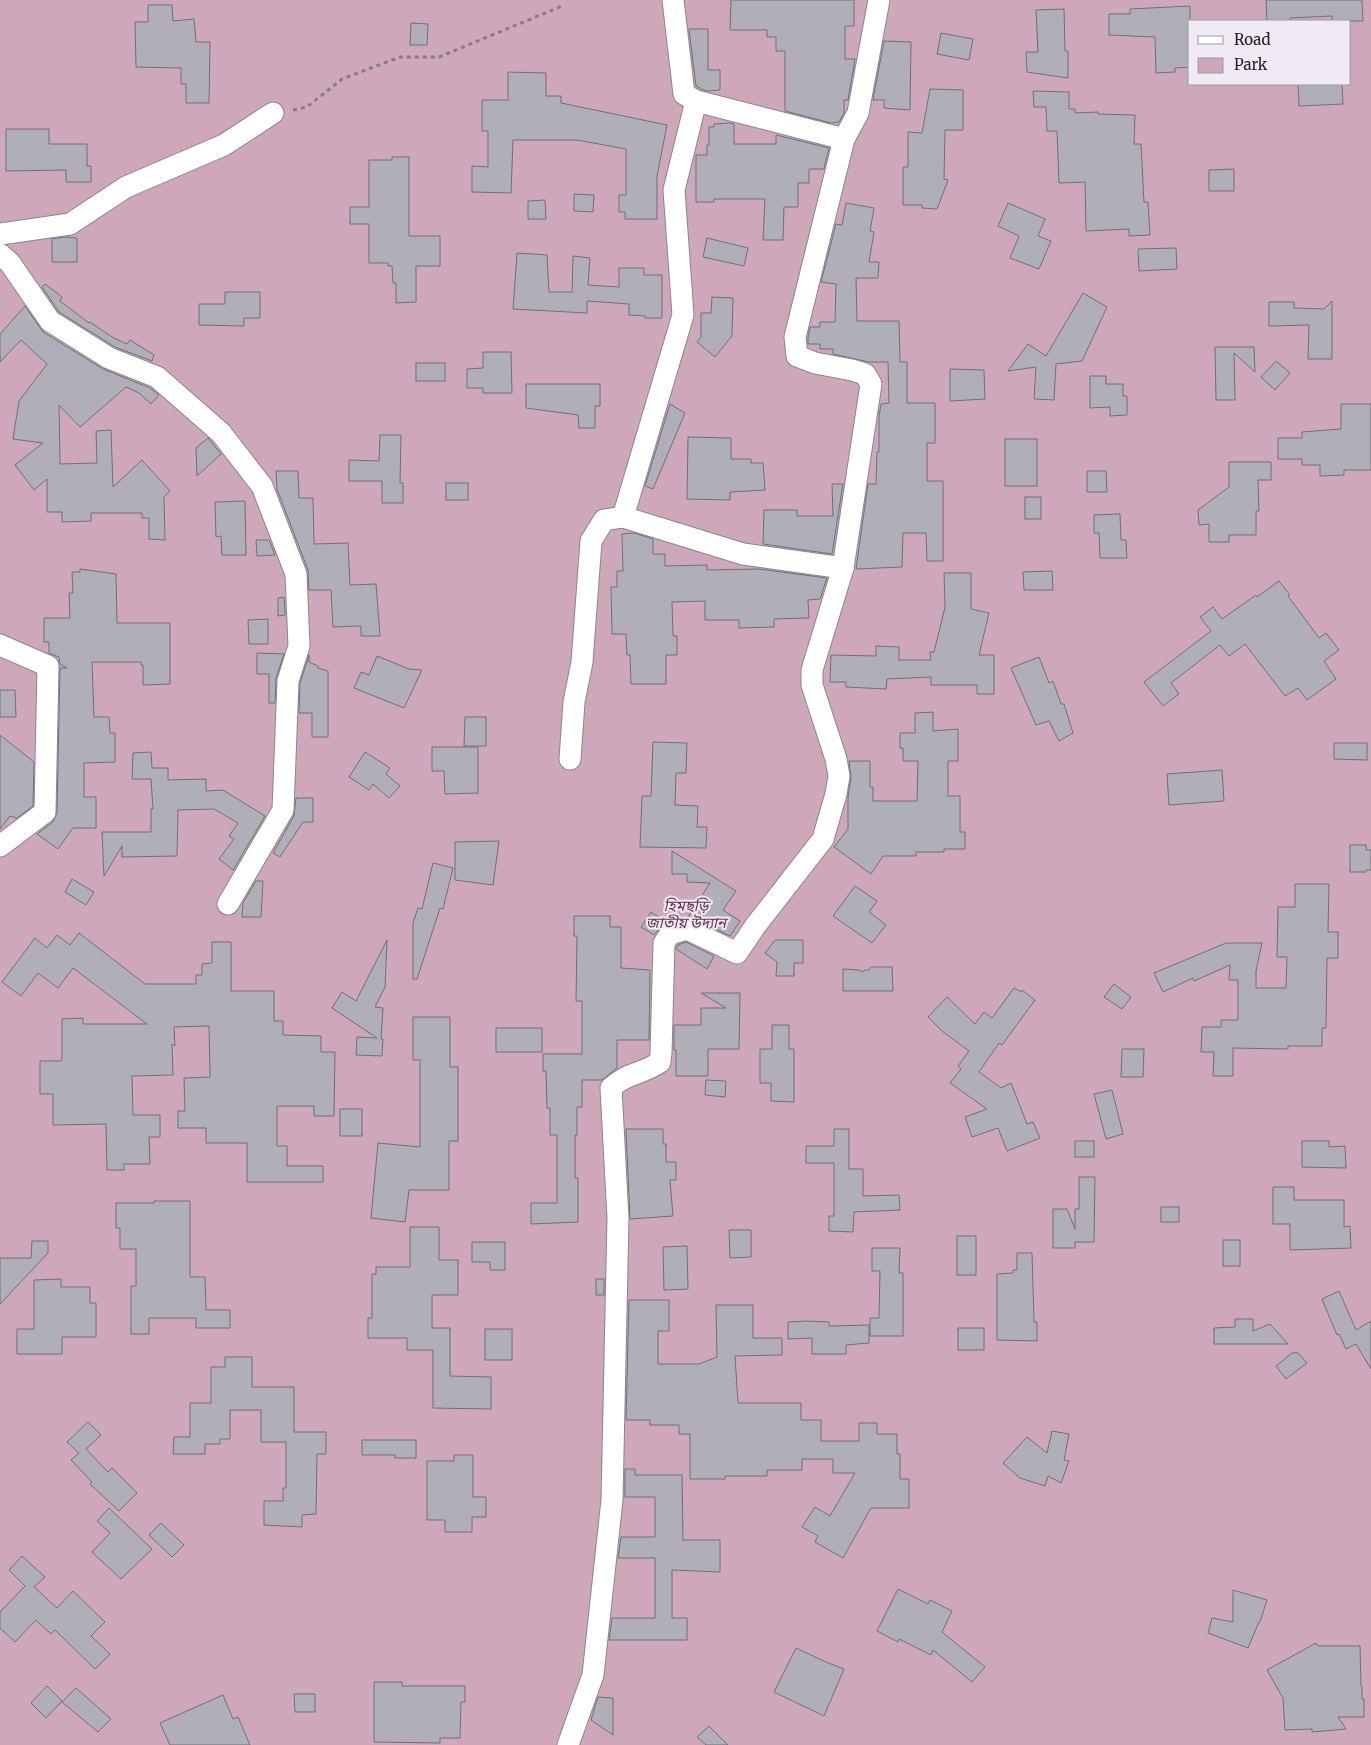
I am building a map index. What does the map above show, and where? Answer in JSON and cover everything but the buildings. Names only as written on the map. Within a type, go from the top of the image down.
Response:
[{"type":"street","points":[[673,0],[684,94],[696,102],[844,139]]},
{"type":"street","points":[[568,1745],[593,1675],[612,1500],[618,1218],[611,1088],[627,1076],[660,1062],[664,943],[670,934],[687,929],[737,953],[756,925],[823,839],[836,794],[839,776],[836,759],[812,685],[812,670],[843,568],[871,384],[865,374],[815,363],[797,356],[795,337],[844,139],[858,114],[878,0]]},
{"type":"street","points":[[622,517],[683,315],[674,190],[696,102]]},
{"type":"street","points":[[0,234],[70,224],[126,188],[224,145],[273,114]]},
{"type":"street","points":[[0,254],[10,263],[50,320],[109,358],[157,377],[221,433],[262,486],[296,574],[299,646],[288,681],[284,810],[228,904]]},
{"type":"street","points":[[570,759],[574,702],[582,662],[591,541],[604,520],[622,517],[743,554],[843,568]]},
{"type":"street","points":[[0,645],[48,666],[45,812],[0,846]]},
{"type":"path","points":[[273,114],[307,108],[342,79],[400,57],[439,57],[562,6]]},
{"type":"green space","name":"হিমছড়ি জাতীয় উদ্যান","points":[[0,0],[1371,0],[1371,1745],[0,1745]]}]
